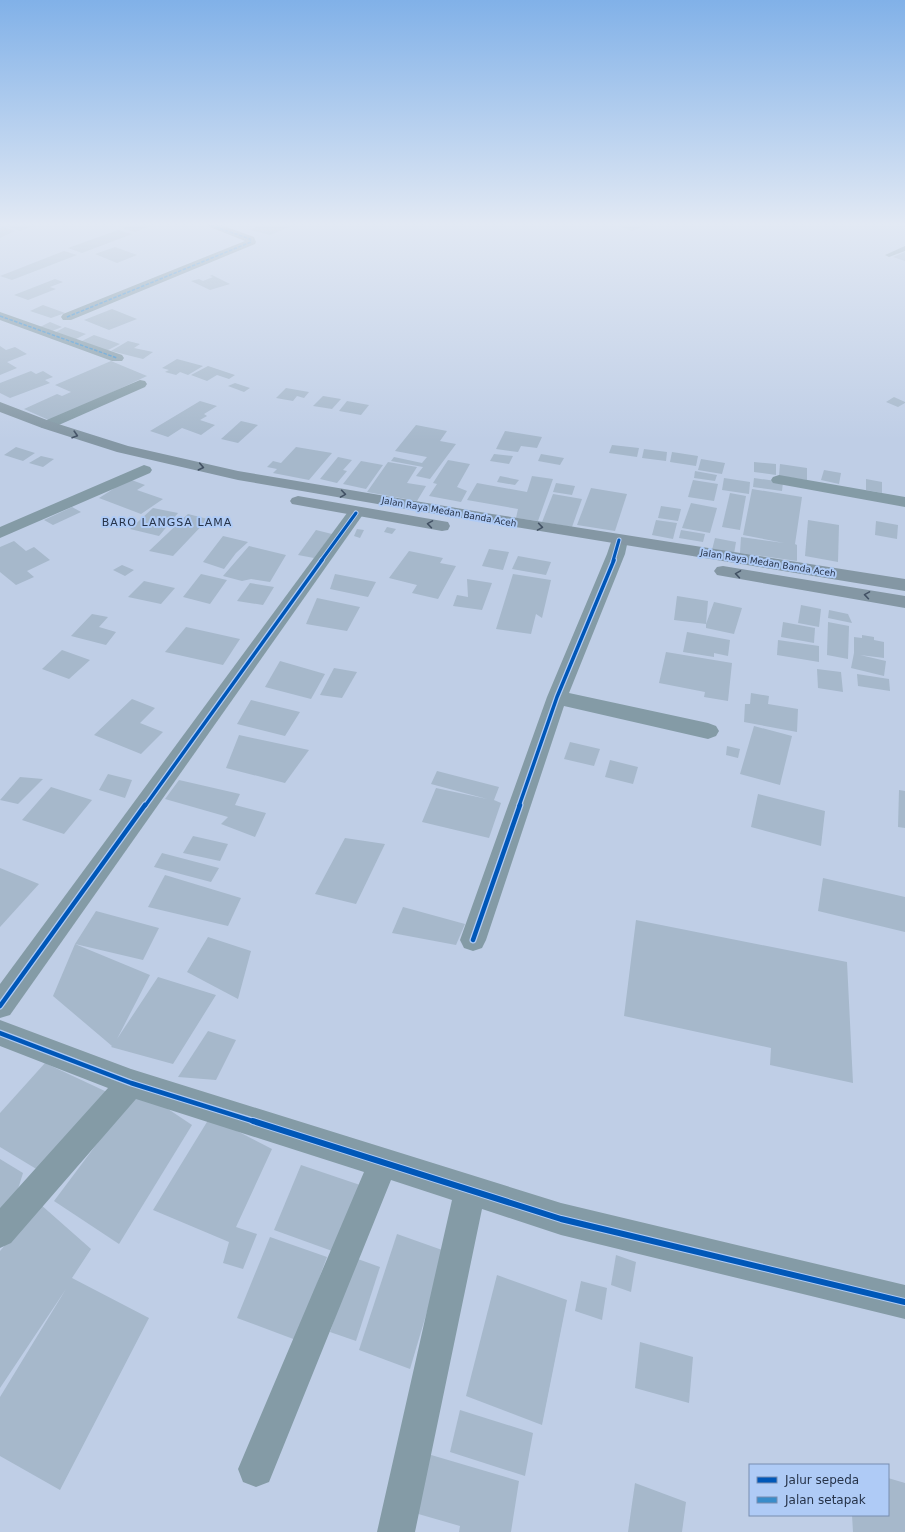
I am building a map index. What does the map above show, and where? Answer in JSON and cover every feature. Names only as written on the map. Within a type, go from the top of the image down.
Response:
[{"type":"highway","name":"Jalan Raya Medan Banda Aceh","points":[[0,406],[47,425],[92,440],[160,458],[313,489],[905,602]]},
{"type":"highway","name":"Jalan Raya Medan Banda Aceh","points":[[0,422],[79,451],[144,470],[356,513],[905,585]]},
{"type":"highway","points":[[301,502],[313,489]]},
{"type":"street","points":[[67,317],[117,296]]},
{"type":"street","points":[[0,316],[117,358]]},
{"type":"street","points":[[47,425],[140,384]]},
{"type":"street","points":[[0,533],[144,470]]},
{"type":"street","points":[[779,480],[905,502]]},
{"type":"street","points":[[0,1006],[356,513]]},
{"type":"street","points":[[473,940],[556,697],[618,547]]},
{"type":"street","points":[[556,697],[708,731]]},
{"type":"street","points":[[0,1033],[131,1083],[383,1164],[561,1219],[905,1302]]},
{"type":"street","points":[[0,1232],[131,1083]]},
{"type":"street","points":[[256,1469],[383,1164]]},
{"type":"street","points":[[396,1532],[470,1190]]},
{"type":"building","points":[[18,296],[37,296],[28,300]]},
{"type":"building","points":[[43,305],[65,313],[51,318],[30,311]]},
{"type":"building","points":[[112,309],[137,319],[109,330],[84,320]]},
{"type":"building","points":[[50,322],[62,327],[52,331],[40,327]]},
{"type":"building","points":[[65,327],[86,334],[74,340],[54,333]]},
{"type":"building","points":[[94,335],[120,344],[106,351],[80,342]]},
{"type":"building","points":[[128,341],[140,344],[134,348],[153,352],[143,359],[111,351]]},
{"type":"building","points":[[0,346],[6,350],[15,347],[27,354],[7,362],[17,368],[0,375]]},
{"type":"building","points":[[177,359],[203,366],[188,375],[180,372],[176,375],[165,372],[169,370],[162,368]]},
{"type":"building","points":[[111,361],[147,376],[51,421],[24,409],[57,394],[62,396],[71,392],[55,385]]},
{"type":"building","points":[[208,366],[235,375],[229,379],[217,375],[207,381],[191,375]]},
{"type":"building","points":[[31,371],[36,374],[43,371],[53,377],[45,380],[50,383],[10,398],[0,393],[0,383]]},
{"type":"building","points":[[235,383],[250,388],[244,392],[228,386]]},
{"type":"building","points":[[286,388],[309,392],[304,398],[297,396],[293,401],[276,398]]},
{"type":"building","points":[[323,396],[341,399],[332,409],[313,406]]},
{"type":"building","points":[[894,397],[905,403],[898,407],[886,402]]},
{"type":"building","points":[[200,401],[217,406],[204,414],[207,416],[200,420],[215,425],[201,435],[182,428],[168,437],[150,431]]},
{"type":"building","points":[[347,401],[369,405],[361,415],[339,411]]},
{"type":"building","points":[[241,421],[258,425],[238,443],[221,439]]},
{"type":"building","points":[[416,425],[447,431],[440,441],[456,444],[430,479],[416,476],[423,467],[391,461],[394,457],[422,463],[427,457],[395,451]]},
{"type":"building","points":[[505,431],[542,437],[537,448],[521,446],[518,452],[496,449]]},
{"type":"building","points":[[612,445],[639,448],[637,457],[609,453]]},
{"type":"building","points":[[16,447],[35,453],[23,461],[4,455]]},
{"type":"building","points":[[296,447],[332,453],[309,480],[273,473],[277,469],[267,467],[273,461],[281,463]]},
{"type":"building","points":[[644,449],[667,452],[666,461],[642,458]]},
{"type":"building","points":[[672,452],[698,456],[696,466],[670,462]]},
{"type":"building","points":[[494,454],[513,456],[509,464],[490,461]]},
{"type":"building","points":[[541,454],[564,458],[560,465],[538,461]]},
{"type":"building","points":[[41,456],[54,459],[43,467],[29,463]]},
{"type":"building","points":[[338,457],[352,460],[343,470],[347,471],[337,483],[320,479]]},
{"type":"building","points":[[701,459],[725,463],[722,474],[698,470]]},
{"type":"building","points":[[448,460],[470,464],[457,487],[467,491],[461,502],[429,496],[437,484],[433,483]]},
{"type":"building","points":[[361,461],[383,465],[366,489],[343,484]]},
{"type":"building","points":[[388,462],[417,467],[407,483],[426,486],[417,501],[367,492]]},
{"type":"building","points":[[754,462],[776,464],[776,475],[754,472]]},
{"type":"building","points":[[780,464],[807,468],[807,480],[779,476]]},
{"type":"building","points":[[824,470],[841,473],[839,484],[821,480]]},
{"type":"building","points":[[695,471],[717,475],[715,481],[694,478]]},
{"type":"building","points":[[500,476],[519,480],[515,485],[497,482]]},
{"type":"building","points":[[532,476],[553,479],[538,521],[516,518],[518,509],[467,500],[477,483],[527,492]]},
{"type":"building","points":[[724,478],[750,482],[749,494],[722,490]]},
{"type":"building","points":[[754,478],[783,482],[782,491],[753,487]]},
{"type":"building","points":[[129,479],[145,485],[137,490],[163,499],[141,514],[99,498]]},
{"type":"building","points":[[866,479],[882,482],[882,493],[866,490]]},
{"type":"building","points":[[693,480],[718,484],[714,501],[688,497]]},
{"type":"building","points":[[556,483],[575,486],[572,495],[553,492]]},
{"type":"building","points":[[591,488],[627,494],[615,531],[577,525]]},
{"type":"building","points":[[752,489],[802,497],[795,544],[797,545],[797,561],[740,553],[741,537],[784,543],[743,535]]},
{"type":"building","points":[[730,493],[746,496],[740,530],[722,527]]},
{"type":"building","points":[[553,494],[582,499],[572,527],[542,522]]},
{"type":"building","points":[[691,503],[717,508],[710,533],[682,528]]},
{"type":"building","points":[[661,506],[681,509],[678,521],[658,518]]},
{"type":"building","points":[[72,507],[81,512],[53,525],[44,520]]},
{"type":"building","points":[[153,508],[178,513],[159,536],[130,529]]},
{"type":"building","points":[[188,514],[208,519],[173,556],[149,551]]},
{"type":"building","points":[[656,520],[677,523],[673,539],[652,535]]},
{"type":"building","points":[[808,520],[839,525],[838,562],[805,556]]},
{"type":"building","points":[[876,521],[898,525],[897,539],[875,535]]},
{"type":"building","points":[[387,527],[396,529],[392,534],[384,532]]},
{"type":"building","points":[[357,529],[364,530],[360,538],[354,536]]},
{"type":"building","points":[[316,530],[332,534],[314,558],[298,555]]},
{"type":"building","points":[[681,530],[705,534],[703,542],[679,538]]},
{"type":"building","points":[[223,536],[248,542],[236,553],[224,569],[203,562]]},
{"type":"building","points":[[715,538],[736,542],[734,554],[712,550]]},
{"type":"building","points":[[14,541],[26,551],[34,547],[50,560],[27,571],[34,577],[16,585],[0,572],[0,547]]},
{"type":"building","points":[[249,546],[286,555],[270,582],[251,579],[242,581],[223,576]]},
{"type":"building","points":[[489,549],[509,552],[503,570],[482,566]]},
{"type":"building","points":[[409,551],[443,558],[440,563],[456,566],[438,599],[412,593],[417,585],[389,578]]},
{"type":"building","points":[[518,556],[551,562],[546,575],[512,569]]},
{"type":"building","points":[[122,565],[134,570],[125,576],[113,570]]},
{"type":"building","points":[[201,574],[227,580],[210,604],[183,597]]},
{"type":"building","points":[[335,574],[376,582],[368,597],[330,589]]},
{"type":"building","points":[[513,574],[551,580],[542,618],[536,614],[531,634],[496,629]]},
{"type":"building","points":[[467,579],[492,583],[482,610],[453,606],[457,595],[468,597]]},
{"type":"building","points":[[144,581],[175,588],[161,604],[128,597]]},
{"type":"building","points":[[250,583],[274,587],[263,605],[237,601]]},
{"type":"building","points":[[677,596],[708,601],[706,624],[674,620]]},
{"type":"building","points":[[317,598],[360,607],[347,631],[306,624]]},
{"type":"building","points":[[714,602],[742,608],[734,634],[706,628]]},
{"type":"building","points":[[801,605],[821,609],[819,627],[798,623]]},
{"type":"building","points":[[829,610],[848,614],[852,623],[828,618]]},
{"type":"building","points":[[92,614],[108,617],[99,627],[116,632],[106,645],[71,636]]},
{"type":"building","points":[[783,622],[815,628],[814,643],[781,637]]},
{"type":"building","points":[[828,622],[849,626],[848,659],[827,655]]},
{"type":"building","points":[[186,627],[240,639],[223,665],[165,652]]},
{"type":"building","points":[[687,632],[730,640],[728,656],[714,653],[714,657],[683,652]]},
{"type":"building","points":[[862,635],[874,637],[874,640],[884,642],[884,658],[860,655],[886,661],[884,676],[851,668],[854,653],[854,637],[862,638]]},
{"type":"building","points":[[778,640],[819,646],[819,662],[777,655]]},
{"type":"building","points":[[62,650],[90,660],[69,679],[42,669]]},
{"type":"building","points":[[666,652],[732,663],[728,701],[704,697],[705,692],[659,683]]},
{"type":"building","points":[[280,661],[325,674],[311,699],[265,687]]},
{"type":"building","points":[[334,668],[357,672],[342,698],[320,695]]},
{"type":"building","points":[[817,669],[841,672],[843,692],[818,688]]},
{"type":"building","points":[[857,674],[889,679],[890,691],[858,686]]},
{"type":"building","points":[[751,693],[769,696],[768,704],[798,709],[797,732],[744,722],[745,704],[750,704]]},
{"type":"building","points":[[132,699],[155,708],[140,723],[163,732],[141,754],[94,735]]},
{"type":"building","points":[[251,700],[300,712],[285,736],[237,724]]},
{"type":"building","points":[[754,726],[792,736],[780,785],[740,774]]},
{"type":"building","points":[[239,735],[309,750],[285,783],[226,768]]},
{"type":"building","points":[[570,742],[600,749],[594,766],[564,759]]},
{"type":"building","points":[[727,746],[740,749],[738,758],[726,755]]},
{"type":"building","points":[[610,760],[638,767],[633,784],[605,777]]},
{"type":"building","points":[[437,771],[499,787],[494,800],[501,803],[489,838],[422,822],[436,788],[487,799],[431,784]]},
{"type":"building","points":[[108,774],[132,780],[125,798],[99,790]]},
{"type":"building","points":[[20,777],[43,779],[18,804],[0,800]]},
{"type":"building","points":[[179,780],[240,794],[235,805],[266,813],[255,837],[221,824],[228,817],[165,799]]},
{"type":"building","points":[[51,787],[92,800],[64,834],[22,820]]},
{"type":"building","points":[[899,790],[905,791],[905,828],[898,827]]},
{"type":"building","points":[[758,794],[825,811],[821,846],[751,827]]},
{"type":"building","points":[[193,836],[228,844],[220,861],[183,853]]},
{"type":"building","points":[[345,838],[385,844],[356,904],[315,894]]},
{"type":"building","points":[[162,853],[219,868],[211,882],[154,867]]},
{"type":"building","points":[[0,868],[39,884],[0,927]]},
{"type":"building","points":[[165,875],[241,898],[228,926],[148,907]]},
{"type":"building","points":[[823,878],[905,897],[905,932],[818,911]]},
{"type":"building","points":[[403,907],[465,924],[456,945],[392,933]]},
{"type":"building","points":[[96,911],[159,928],[143,960],[75,944]]},
{"type":"building","points":[[636,920],[847,962],[853,1083],[770,1065],[771,1048],[624,1016]]},
{"type":"building","points":[[208,937],[251,951],[238,999],[187,972]]},
{"type":"building","points":[[75,944],[150,975],[117,1039],[158,977],[216,995],[173,1064],[111,1047],[112,1046],[53,996]]},
{"type":"building","points":[[208,1031],[236,1040],[216,1080],[178,1077]]},
{"type":"building","points":[[45,1063],[107,1092],[38,1170],[0,1147],[0,1113]]},
{"type":"building","points":[[138,1089],[192,1125],[119,1244],[54,1201]]},
{"type":"building","points":[[210,1117],[272,1149],[236,1227],[257,1234],[243,1269],[223,1263],[229,1242],[153,1210]]},
{"type":"building","points":[[0,1159],[23,1173],[8,1221],[0,1218]]},
{"type":"building","points":[[301,1165],[360,1185],[335,1252],[274,1230]]},
{"type":"building","points":[[40,1204],[91,1249],[72,1278],[149,1318],[60,1490],[0,1456],[0,1397],[66,1289],[0,1388],[0,1251]]},
{"type":"building","points":[[397,1234],[445,1251],[410,1369],[359,1350]]},
{"type":"building","points":[[270,1237],[327,1257],[296,1340],[237,1318]]},
{"type":"building","points":[[616,1255],[636,1262],[631,1292],[611,1285]]},
{"type":"building","points":[[355,1258],[380,1267],[356,1341],[330,1332]]},
{"type":"building","points":[[497,1275],[567,1300],[542,1425],[466,1396]]},
{"type":"building","points":[[581,1281],[607,1288],[602,1320],[575,1311]]},
{"type":"building","points":[[640,1342],[693,1357],[689,1403],[635,1388]]},
{"type":"building","points":[[460,1410],[533,1433],[525,1476],[450,1452]]},
{"type":"building","points":[[421,1452],[519,1481],[511,1532],[459,1532],[460,1526],[408,1511]]},
{"type":"building","points":[[889,1478],[905,1483],[905,1532],[853,1532],[852,1516],[889,1516]]},
{"type":"building","points":[[635,1483],[686,1502],[682,1532],[628,1532]]},
{"type":"marked path","points":[[67,317],[117,296]]},
{"type":"marked path","points":[[0,316],[117,358]]},
{"type":"cycle path","points":[[0,1006],[356,513]]},
{"type":"cycle path","points":[[473,940],[557,697],[616,554],[619,540]]},
{"type":"cycle path","points":[[0,1033],[131,1083],[561,1219],[905,1302]]},
{"type":"district","name":"BARO LANGSA LAMA","points":[[167,522]]}]
